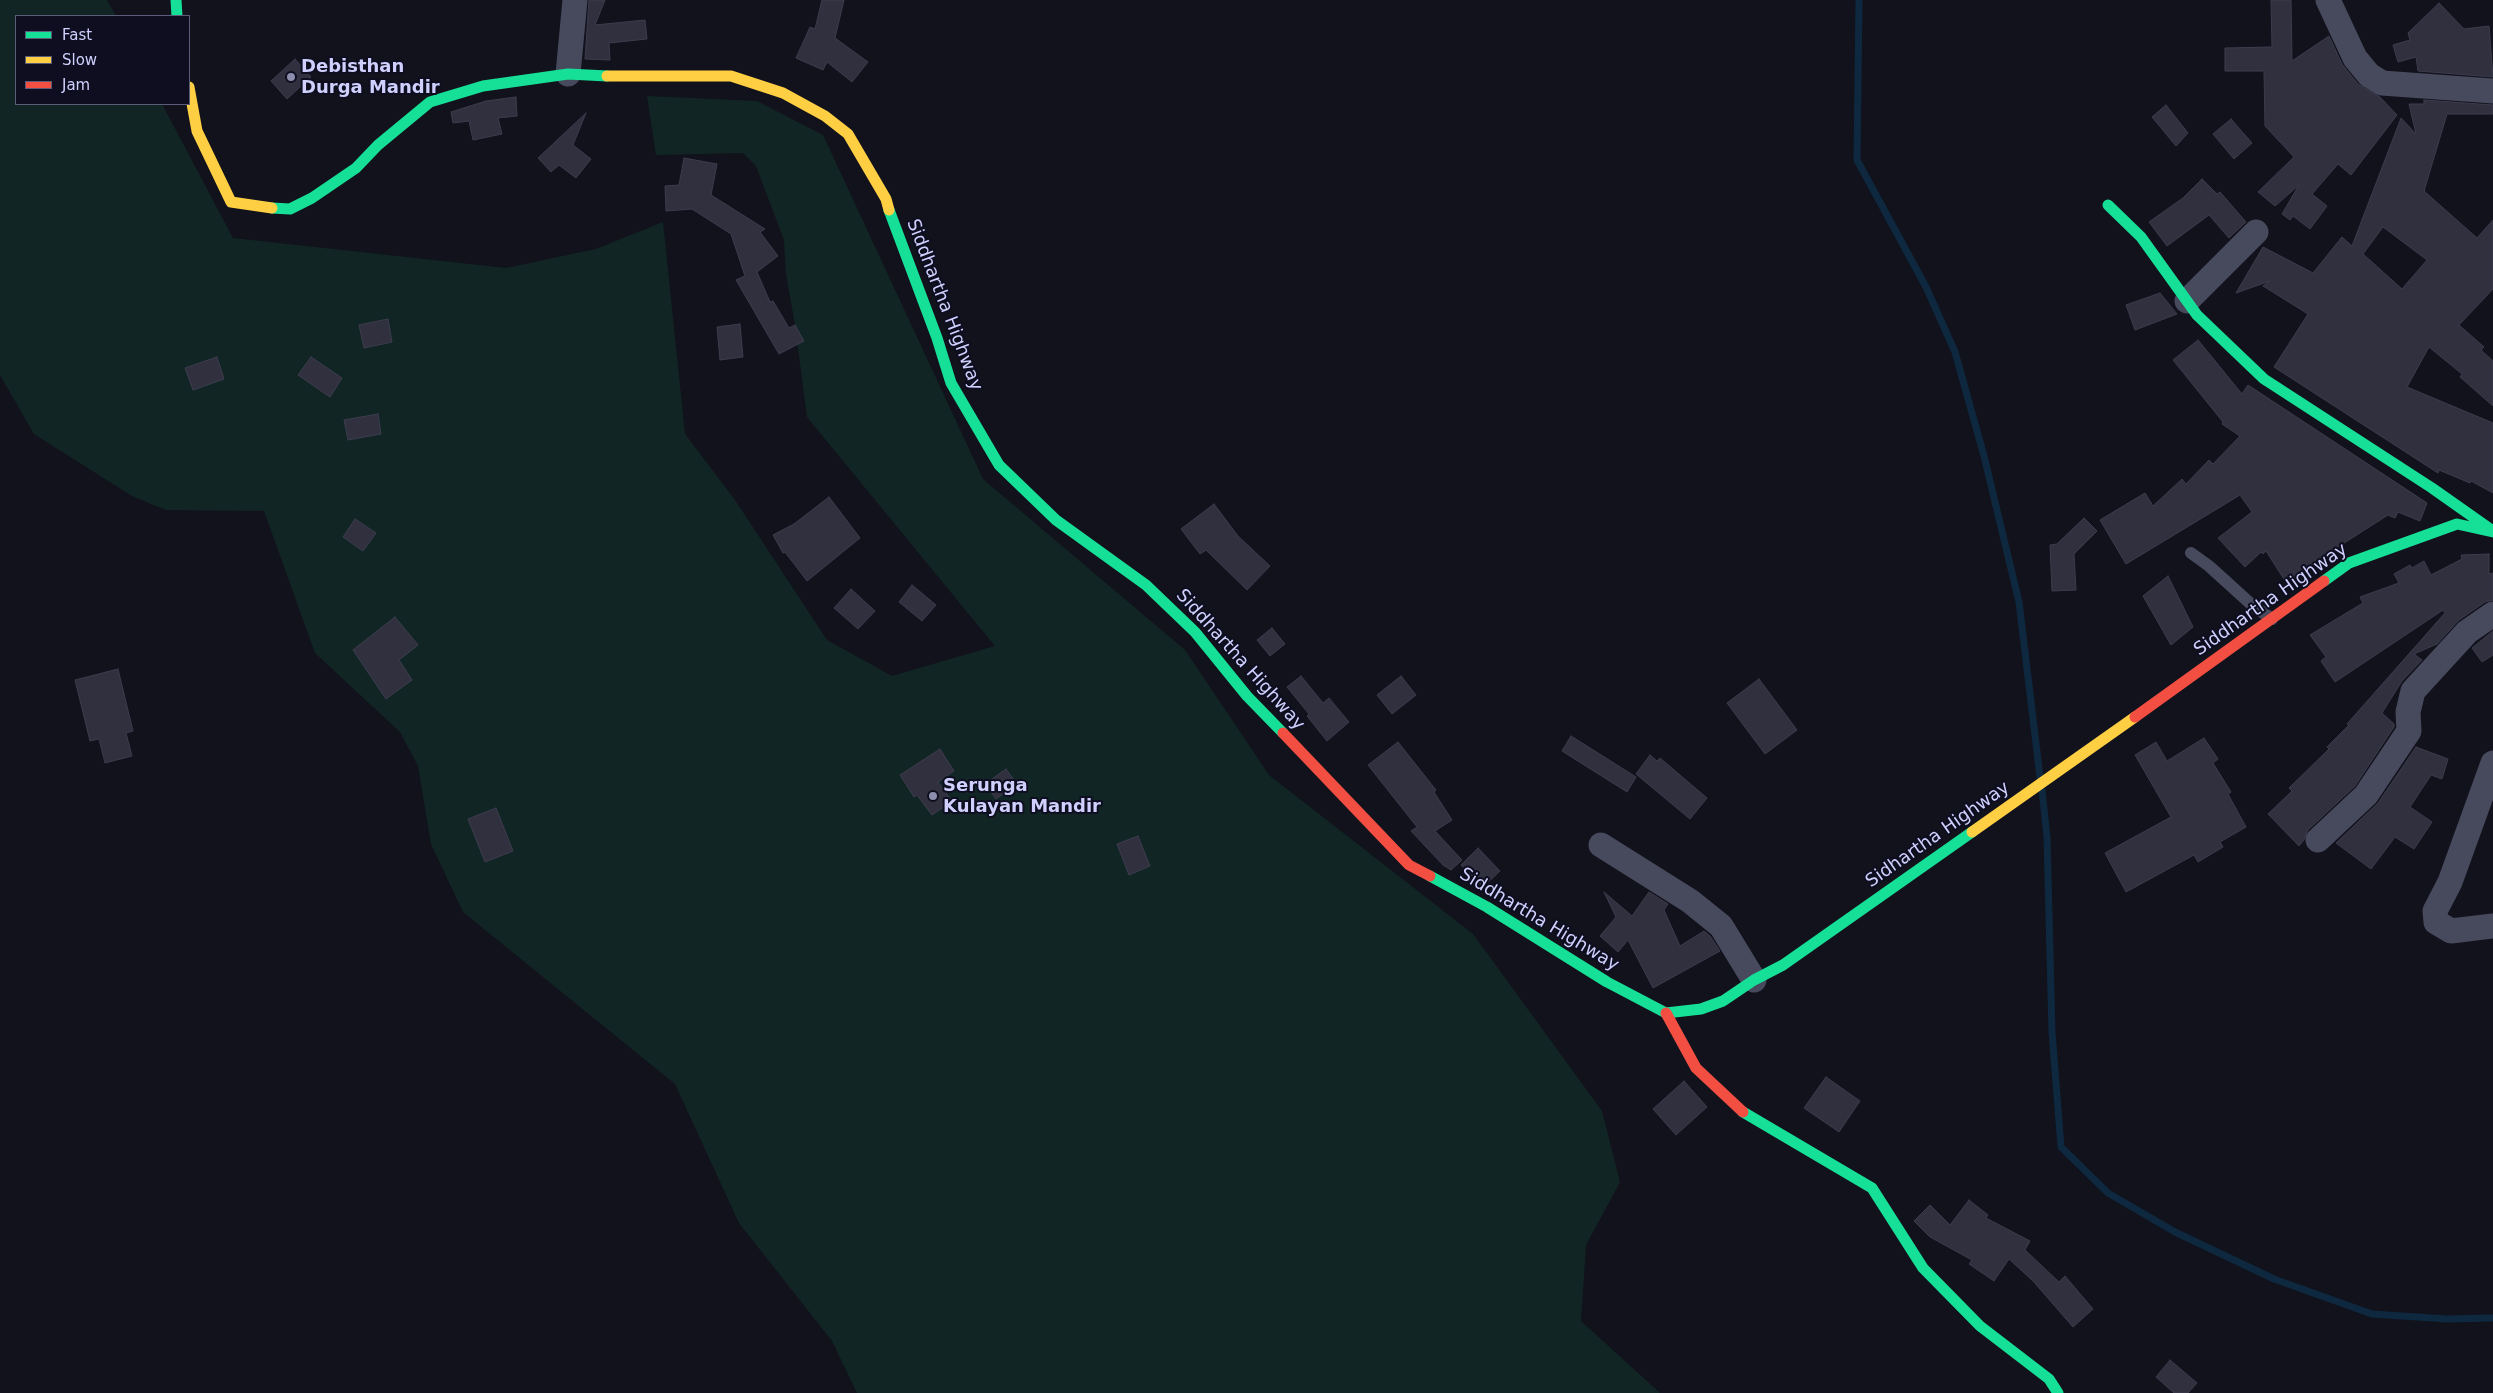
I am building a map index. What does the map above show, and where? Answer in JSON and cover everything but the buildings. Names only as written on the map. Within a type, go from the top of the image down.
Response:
[{"type":"main road","points":[[176,0],[177,15]]},
{"type":"main road","name":"Siddhartha Highway","points":[[190,92],[197,131],[231,202],[264,208],[290,209],[312,198],[356,168],[378,146],[430,102],[483,86],[568,74],[601,76],[731,76],[783,93],[825,116],[848,134],[886,199],[937,338],[951,383],[999,466],[1056,520],[1146,585],[1195,632],[1247,696],[1409,865],[1487,906],[1607,982],[1666,1013]]},
{"type":"main road","points":[[2108,205],[2142,237],[2197,314],[2264,379],[2432,488],[2493,531]]},
{"type":"main road","name":"Siddhartha Highway","points":[[2112,734],[2349,562],[2457,524],[2493,531]]},
{"type":"main road","name":"Sidhartha Highway","points":[[1754,980],[1783,965],[2112,734]]},
{"type":"main road","points":[[1754,980],[1723,1001],[1701,1009],[1666,1013],[1696,1068],[1743,1112],[1872,1188],[1923,1268],[1980,1326],[2048,1379],[2058,1393]]},
{"type":"street","points":[[568,74],[575,0]]},
{"type":"street","points":[[2328,0],[2355,58],[2369,75],[2382,83],[2493,91]]},
{"type":"street","points":[[2188,301],[2256,232]]},
{"type":"street","points":[[2318,840],[2366,795],[2409,731],[2408,712],[2413,691],[2467,632],[2493,614]]},
{"type":"street","points":[[2493,766],[2450,882],[2435,911],[2436,922],[2451,931],[2493,926]]},
{"type":"street","points":[[1601,845],[1690,901],[1721,926],[1754,980]]},
{"type":"lane","points":[[2190,553],[2209,566],[2252,605],[2272,619]]},
{"type":"green space","points":[[0,0],[107,0],[115,15],[15,15],[15,105],[163,105],[233,238],[506,268],[596,249],[663,222],[685,434],[735,500],[827,640],[892,676],[995,646],[807,417],[786,274],[784,240],[756,166],[743,153],[656,155],[647,96],[757,101],[823,135],[983,479],[1185,650],[1269,775],[1473,934],[1602,1111],[1620,1182],[1586,1245],[1581,1321],[1660,1393],[857,1393],[832,1341],[739,1223],[675,1084],[463,912],[431,844],[418,766],[400,732],[315,653],[264,511],[166,510],[132,496],[34,434],[0,375]]},
{"type":"waterway","points":[[1859,0],[1857,160],[1926,287],[1955,352],[1984,456],[2019,602],[2040,777]]},
{"type":"waterway","points":[[2042,790],[2047,837],[2052,1032],[2061,1147],[2108,1193],[2175,1232],[2274,1279],[2372,1314],[2447,1319],[2493,1318]]},
{"type":"traffic: fast","points":[[176,0],[177,15]]},
{"type":"traffic: fast","points":[[272,208],[290,209],[312,198],[356,168],[378,145],[430,102],[483,86],[568,74],[607,76]]},
{"type":"traffic: fast","points":[[2108,205],[2141,237],[2197,315],[2264,379],[2432,488],[2493,531]]},
{"type":"traffic: fast","points":[[889,210],[937,338],[951,383],[999,465],[1056,520],[1146,585],[1195,632],[1247,696],[1283,733]]},
{"type":"traffic: fast","points":[[2324,581],[2349,563],[2457,524],[2493,532]]},
{"type":"traffic: fast","points":[[1430,876],[1487,907],[1607,982],[1666,1013],[1701,1009],[1723,1001],[1754,980],[1783,965],[1972,832]]},
{"type":"traffic: fast","points":[[1743,1112],[1872,1188],[1923,1268],[1980,1326],[2049,1379],[2058,1393]]},
{"type":"traffic: slow","points":[[607,76],[731,76],[783,93],[825,116],[848,134],[886,199],[889,210]]},
{"type":"traffic: slow","points":[[190,92],[197,131],[231,202],[272,208]]},
{"type":"traffic: slow","points":[[1972,832],[2135,717]]},
{"type":"traffic: jam","points":[[2135,717],[2324,581]]},
{"type":"traffic: jam","points":[[1283,733],[1409,865],[1430,876]]},
{"type":"traffic: jam","points":[[1666,1013],[1696,1068],[1743,1112]]},
{"type":"place","name":"Debisthan Durga Mandir","points":[[291,77]]},
{"type":"place","name":"Serunga Kulayan Mandir","points":[[933,796]]}]
